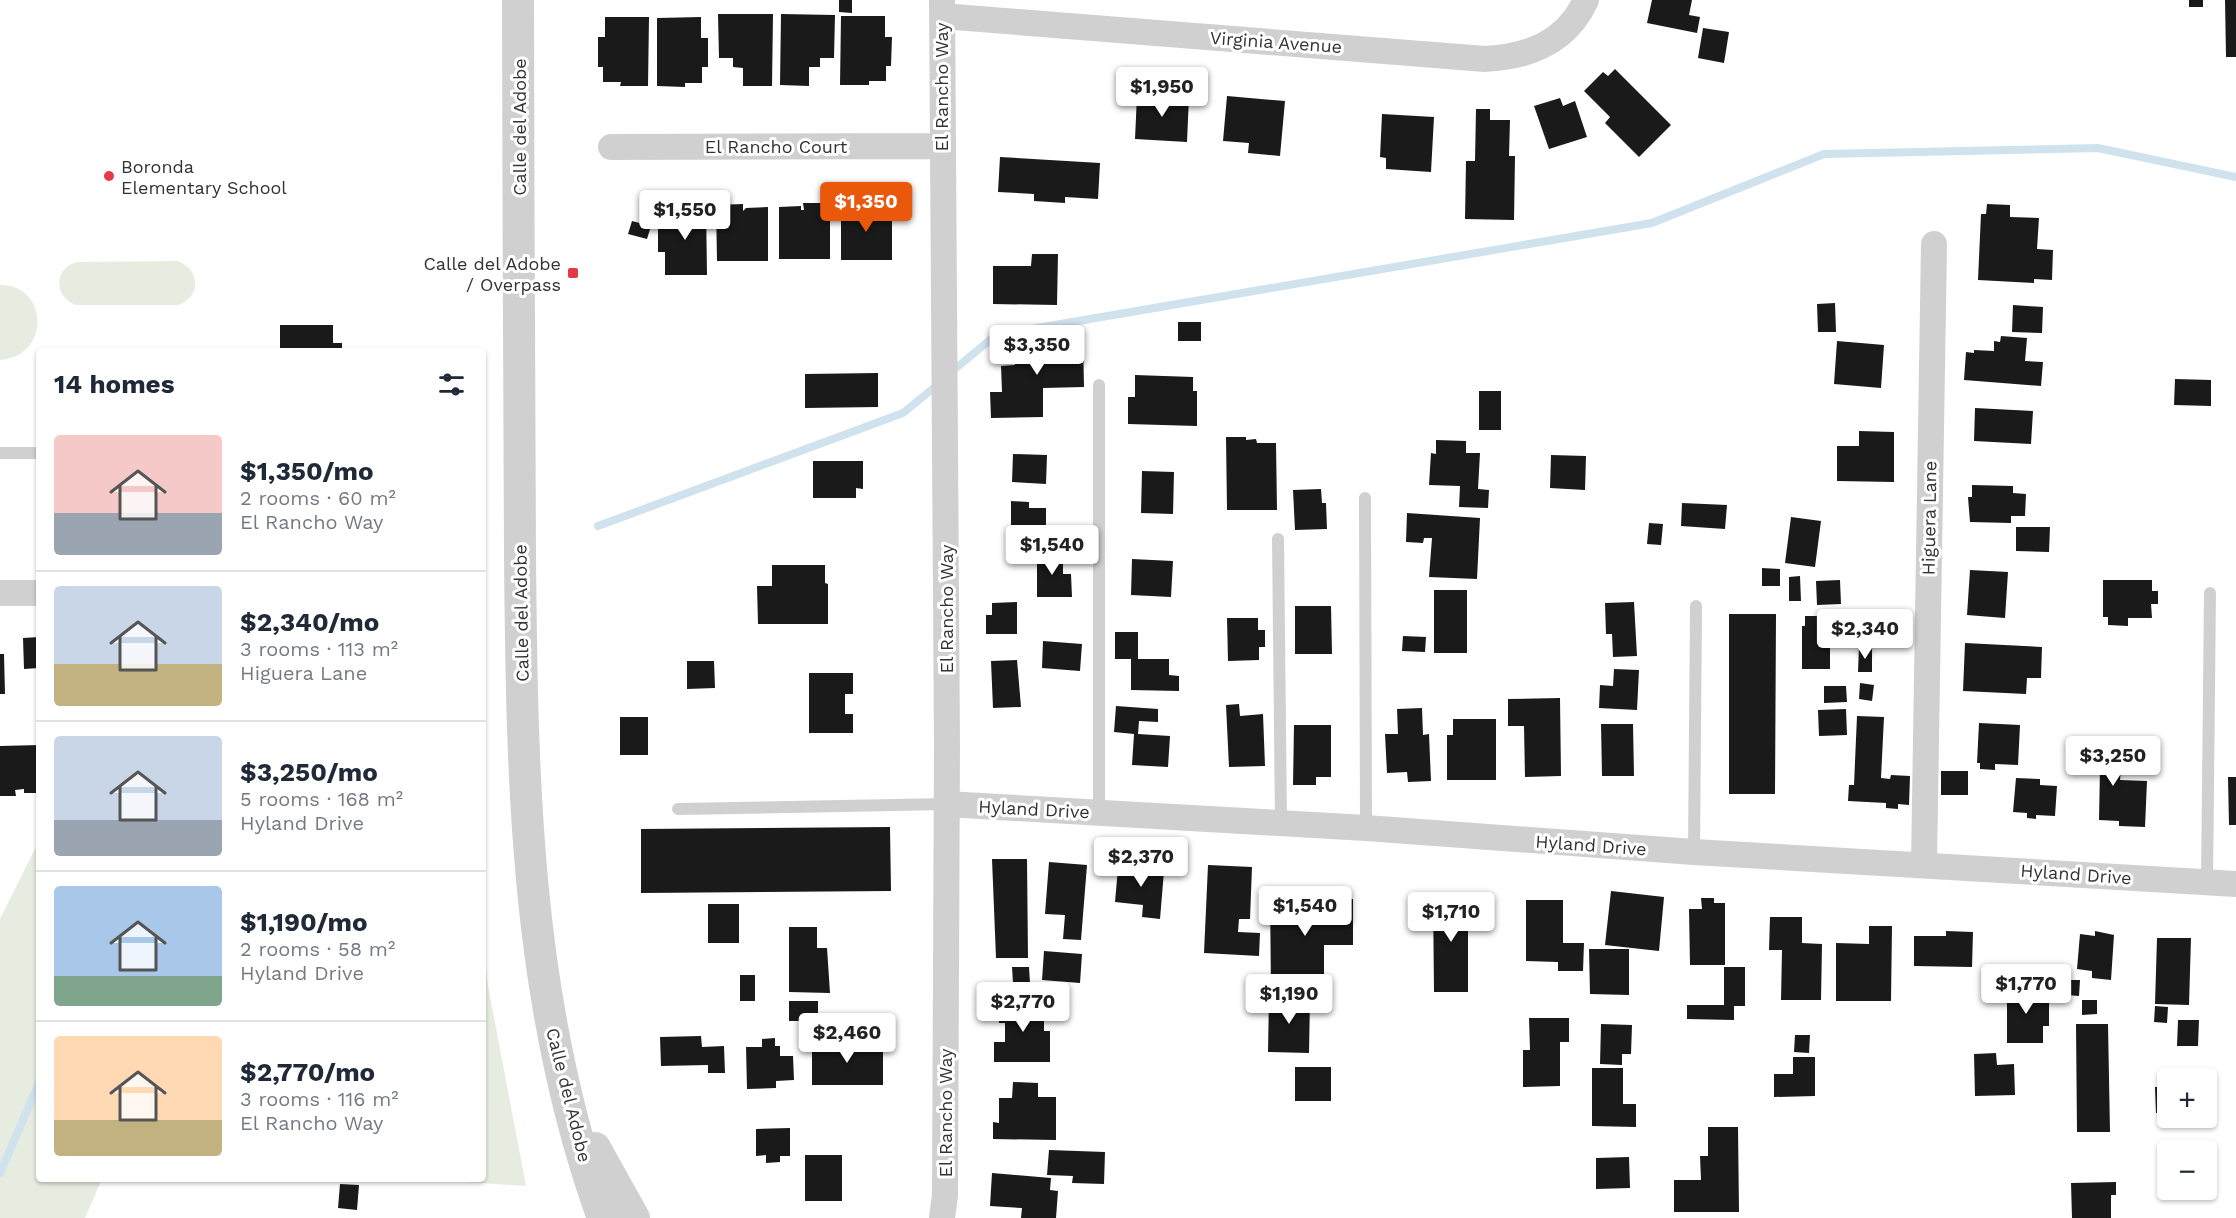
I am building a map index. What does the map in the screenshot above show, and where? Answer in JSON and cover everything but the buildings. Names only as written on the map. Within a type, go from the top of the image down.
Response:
[{"type":"street","name":"Calle del Adobe","points":[[518,0],[522,738],[532,894],[543,975],[560,1066],[576,1131],[603,1218]]},
{"type":"street","name":"Virginia Avenue","points":[[942,8],[1485,58],[1511,58],[1533,51],[1556,38],[1571,24],[1586,0]]},
{"type":"street","name":"El Rancho Way","points":[[942,8],[946,804],[945,1195],[942,1218]]},
{"type":"street","name":"El Rancho Court","points":[[611,147],[941,146]]},
{"type":"street","name":"Higuera Lane","points":[[1924,864],[1934,244]]},
{"type":"street","points":[[0,593],[36,593]]},
{"type":"street","name":"Hyland Drive","points":[[946,804],[1366,828],[1694,852],[2236,884]]},
{"type":"street","points":[[560,1066],[594,1145],[634,1218]]},
{"type":"lane","points":[[1098,385],[1099,813]]},
{"type":"lane","points":[[0,453],[36,453]]},
{"type":"lane","points":[[1365,498],[1366,828]]},
{"type":"lane","points":[[1278,539],[1281,824]]},
{"type":"lane","points":[[2207,882],[2210,592]]},
{"type":"lane","points":[[1694,852],[1696,606]]},
{"type":"lane","points":[[678,809],[946,804]]},
{"type":"shaded area","points":[[178,261],[191,271],[195,283],[191,296],[178,305],[76,305],[63,296],[60,289],[59,283],[64,270],[77,262]]},
{"type":"shaded area","points":[[0,285],[16,288],[28,296],[35,307],[38,321],[36,334],[29,346],[17,356],[0,360]]},
{"type":"shaded area","points":[[36,847],[36,1182],[101,1182],[85,1218],[0,1218],[0,919]]},
{"type":"shaded area","points":[[486,968],[488,986],[526,1186],[466,1182],[486,1182]]},
{"type":"waterway","points":[[950,373],[996,335],[1652,223],[1824,154],[2098,148],[2236,177]]},
{"type":"waterway","points":[[598,526],[903,413],[941,382]]},
{"type":"waterway","points":[[0,1173],[36,1090]]},
{"type":"place","name":"Boronda Elementary School","points":[[109,176]]},
{"type":"place","name":"Calle del Adobe / Overpass","points":[[573,273]]}]
